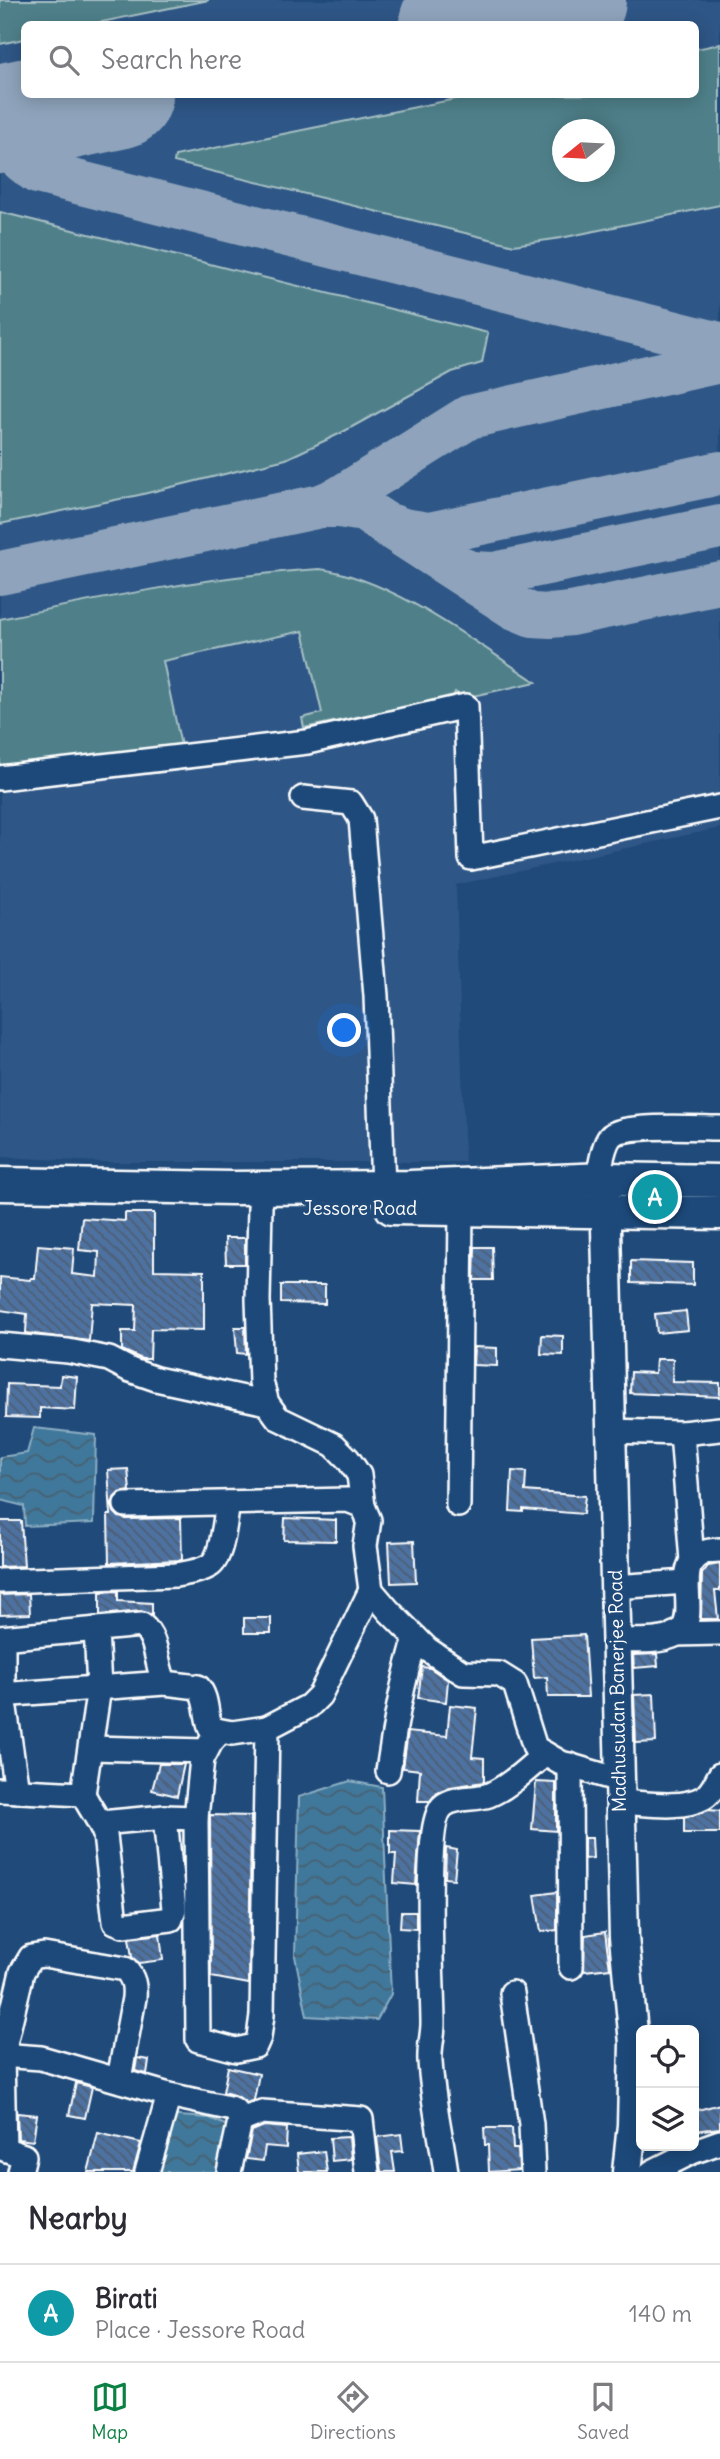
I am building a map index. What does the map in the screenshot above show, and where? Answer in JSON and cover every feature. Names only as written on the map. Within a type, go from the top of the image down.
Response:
[{"type":"highway","points":[[0,1184],[232,1188],[383,1187],[606,1194],[720,1181]]},
{"type":"highway","name":"Jessore Road","points":[[0,1204],[34,1207],[461,1208],[606,1194],[720,1213]]},
{"type":"main road","name":"Madhusudan Banerjee Road","points":[[606,1194],[619,1791],[624,1937],[634,2043],[627,2172]]},
{"type":"street","points":[[0,778],[307,742],[466,706],[471,858],[720,807]]},
{"type":"street","points":[[303,798],[351,803],[360,819],[376,996],[383,1187]]},
{"type":"street","points":[[606,1194],[600,1168],[607,1142],[615,1132],[630,1128],[720,1128]]},
{"type":"street","points":[[260,1207],[258,1300],[261,1382],[267,1403],[278,1418],[334,1445],[359,1475],[363,1506],[369,1520],[365,1546],[372,1590],[427,1649],[463,1674],[499,1674],[515,1684],[535,1748],[545,1754],[619,1791],[677,1804],[705,1797],[720,1775]]},
{"type":"street","points":[[458,1505],[461,1208]]},
{"type":"street","points":[[0,1345],[109,1359],[156,1379],[267,1403]]},
{"type":"street","points":[[610,1431],[682,1433],[720,1429]]},
{"type":"street","points":[[617,1641],[663,1638],[681,1630],[685,1623],[689,1572],[682,1433]]},
{"type":"street","points":[[126,1505],[348,1500],[363,1506]]},
{"type":"street","points":[[0,1581],[176,1575],[199,1570],[212,1565],[219,1552],[228,1503]]},
{"type":"street","points":[[689,1572],[697,1555],[720,1550]]},
{"type":"street","points":[[614,1587],[689,1572]]},
{"type":"street","points":[[1,1695],[166,1683],[198,1687],[203,1692],[211,1729],[232,1733],[273,1725],[309,1706],[320,1695],[372,1590]]},
{"type":"street","points":[[83,1794],[8,1790],[1,1695],[1,1638],[142,1625],[153,1640],[166,1683]]},
{"type":"street","points":[[96,1629],[99,1688],[83,1794],[92,1815],[101,1823],[105,1835],[115,1922],[124,1925],[171,1919],[174,1909],[165,1816]]},
{"type":"street","points":[[674,1634],[720,1633]]},
{"type":"street","points":[[388,1771],[400,1690],[416,1638]]},
{"type":"street","points":[[220,1732],[202,1759],[196,1818],[198,2040],[236,2049],[254,2046],[259,2038],[262,2015],[273,1725]]},
{"type":"street","points":[[91,1748],[206,1751]]},
{"type":"street","points":[[446,2172],[430,2059],[433,2026],[431,1860],[436,1815],[448,1803],[479,1799],[494,1793],[545,1754]]},
{"type":"street","points":[[570,1765],[571,1967]]},
{"type":"street","points":[[101,1823],[165,1816],[196,1818]]},
{"type":"street","points":[[20,2172],[24,2156],[4,2149],[1,2055],[22,1972],[26,1962],[32,1957],[44,1955],[125,1969],[131,1975],[135,1985],[134,1998],[119,2079]]},
{"type":"street","points":[[512,1993],[531,2124],[533,2172]]},
{"type":"street","points":[[1,2055],[40,2058],[169,2095],[233,2109],[240,2121],[229,2172]]},
{"type":"street","points":[[147,2172],[169,2095]]},
{"type":"street","points":[[240,2121],[262,2112],[361,2119],[367,2172]]},
{"type":"street","points":[[652,2172],[720,2142]]},
{"type":"shaded area","points":[[0,0],[720,0],[720,828],[456,885],[465,1162],[97,1162],[0,1157]]},
{"type":"green space","points":[[0,0],[209,0],[107,21],[21,21],[21,40],[0,44]]},
{"type":"green space","points":[[720,44],[720,205],[514,245],[174,162],[175,156],[460,98],[699,98],[699,48]]},
{"type":"green space","points":[[0,212],[488,333],[482,363],[452,372],[341,433],[286,459],[139,495],[0,524]]},
{"type":"green space","points":[[320,569],[347,575],[404,598],[460,631],[536,682],[464,698],[455,692],[453,697],[304,728],[302,718],[322,713],[303,631],[163,661],[182,750],[0,769],[0,619],[199,582]]},
{"type":"water","points":[[34,1428],[96,1435],[94,1523],[25,1526],[24,1506],[0,1500],[0,1457],[27,1453]]},
{"type":"water","points":[[350,1781],[382,1787],[391,1994],[377,2020],[307,2016],[295,1956],[299,1797]]},
{"type":"water","points":[[163,2115],[210,2118],[230,2127],[225,2172],[146,2172]]},
{"type":"building","points":[[125,1213],[154,1213],[154,1270],[204,1271],[204,1330],[151,1329],[150,1359],[142,1359],[122,1350],[122,1331],[135,1331],[136,1305],[92,1303],[89,1341],[26,1333],[27,1314],[0,1310],[0,1277],[30,1280],[35,1278],[38,1245],[74,1248],[72,1274],[98,1277],[99,1252],[79,1250],[82,1218],[125,1221]]},
{"type":"building","points":[[225,1238],[245,1238],[245,1264],[226,1264]]},
{"type":"building","points":[[475,1247],[492,1247],[493,1280],[474,1280]]},
{"type":"building","points":[[631,1261],[693,1263],[693,1285],[631,1283]]},
{"type":"building","points":[[281,1285],[325,1285],[325,1304],[281,1303]]},
{"type":"building","points":[[686,1311],[688,1330],[657,1333],[655,1314]]},
{"type":"building","points":[[235,1327],[245,1327],[246,1354],[237,1353]]},
{"type":"building","points":[[542,1335],[563,1336],[563,1355],[541,1354]]},
{"type":"building","points":[[474,1347],[497,1348],[497,1366],[473,1365]]},
{"type":"building","points":[[656,1359],[673,1359],[672,1382],[720,1383],[720,1397],[630,1393],[631,1372],[655,1373]]},
{"type":"building","points":[[61,1375],[77,1377],[75,1410],[40,1408],[40,1418],[6,1417],[7,1384],[60,1386]]},
{"type":"building","points":[[128,1469],[130,1491],[119,1493],[114,1498],[114,1512],[126,1519],[181,1518],[182,1560],[109,1563],[108,1515],[111,1515],[108,1470]]},
{"type":"building","points":[[512,1471],[526,1472],[525,1491],[585,1496],[583,1514],[523,1509],[523,1512],[510,1511]]},
{"type":"building","points":[[285,1518],[336,1520],[336,1541],[284,1540]]},
{"type":"building","points":[[0,1521],[21,1521],[24,1566],[0,1567]]},
{"type":"building","points":[[414,1541],[416,1582],[391,1583],[389,1542]]},
{"type":"building","points":[[720,1564],[720,1591],[715,1591],[718,1619],[701,1619],[702,1574],[708,1566]]},
{"type":"building","points":[[118,1591],[118,1601],[152,1603],[152,1615],[141,1611],[100,1615],[100,1592]]},
{"type":"building","points":[[29,1594],[30,1614],[0,1615],[0,1595]]},
{"type":"building","points":[[244,1618],[271,1618],[271,1633],[244,1633]]},
{"type":"building","points":[[584,1635],[588,1697],[548,1697],[547,1677],[534,1678],[531,1638]]},
{"type":"building","points":[[657,1654],[658,1666],[634,1668],[633,1655]]},
{"type":"building","points":[[422,1667],[430,1668],[448,1680],[446,1702],[418,1698]]},
{"type":"building","points":[[654,1694],[656,1742],[636,1743],[634,1695]]},
{"type":"building","points":[[450,1705],[477,1708],[472,1757],[484,1758],[484,1782],[450,1787],[437,1792],[430,1801],[418,1801],[420,1770],[403,1768],[408,1732],[447,1736]]},
{"type":"building","points":[[159,1764],[184,1764],[177,1796],[152,1790]]},
{"type":"building","points":[[536,1782],[556,1783],[556,1831],[532,1829]]},
{"type":"building","points":[[709,1810],[720,1811],[720,1833],[684,1833],[684,1818]]},
{"type":"building","points":[[210,1815],[251,1816],[249,1984],[211,1977]]},
{"type":"building","points":[[390,1830],[420,1831],[416,1885],[394,1883],[396,1854],[390,1854]]},
{"type":"building","points":[[584,1838],[592,1838],[593,1858],[584,1859]]},
{"type":"building","points":[[446,1848],[457,1850],[454,1879],[445,1878]]},
{"type":"building","points":[[557,1892],[557,1930],[541,1932],[535,1895]]},
{"type":"building","points":[[401,1912],[416,1912],[416,1929],[400,1928]]},
{"type":"building","points":[[605,1932],[610,1968],[584,1971],[585,1935]]},
{"type":"building","points":[[160,1934],[163,1960],[139,1963],[132,1957],[129,1938]]},
{"type":"building","points":[[137,2058],[149,2060],[147,2074],[135,2071]]},
{"type":"building","points":[[228,2067],[259,2074],[254,2100],[247,2103],[237,2096],[223,2092]]},
{"type":"building","points":[[76,2083],[92,2087],[85,2118],[69,2115]]},
{"type":"building","points":[[720,2104],[720,2128],[699,2130],[699,2110]]},
{"type":"building","points":[[17,2113],[37,2115],[33,2141],[18,2139]]},
{"type":"building","points":[[264,2126],[287,2128],[286,2148],[265,2146],[263,2161],[246,2159],[252,2131]]},
{"type":"building","points":[[484,2128],[512,2128],[513,2149],[518,2149],[519,2170],[489,2172]]},
{"type":"building","points":[[98,2133],[141,2143],[133,2172],[88,2172]]},
{"type":"building","points":[[401,2134],[403,2151],[392,2152],[395,2172],[381,2172],[377,2137]]},
{"type":"building","points":[[349,2137],[351,2159],[332,2161],[330,2138]]},
{"type":"building","points":[[324,2151],[327,2172],[299,2172],[297,2154]]},
{"type":"taxiway","points":[[94,100],[34,121],[23,139],[23,161],[37,172],[720,344]]},
{"type":"taxiway","points":[[0,573],[321,506],[340,498],[469,417],[720,361]]},
{"type":"taxiway","points":[[392,526],[429,534],[720,473]]},
{"type":"taxiway","points":[[321,506],[364,510],[515,608],[532,615],[571,614],[720,583]]},
{"type":"taxiway","points":[[455,567],[472,573],[494,574],[720,527]]},
{"type":"runway","points":[[469,21],[571,0]]},
{"type":"runway","points":[[0,119],[99,98]]},
{"type":"place","name":"Birati","points":[[655,1197]]}]
